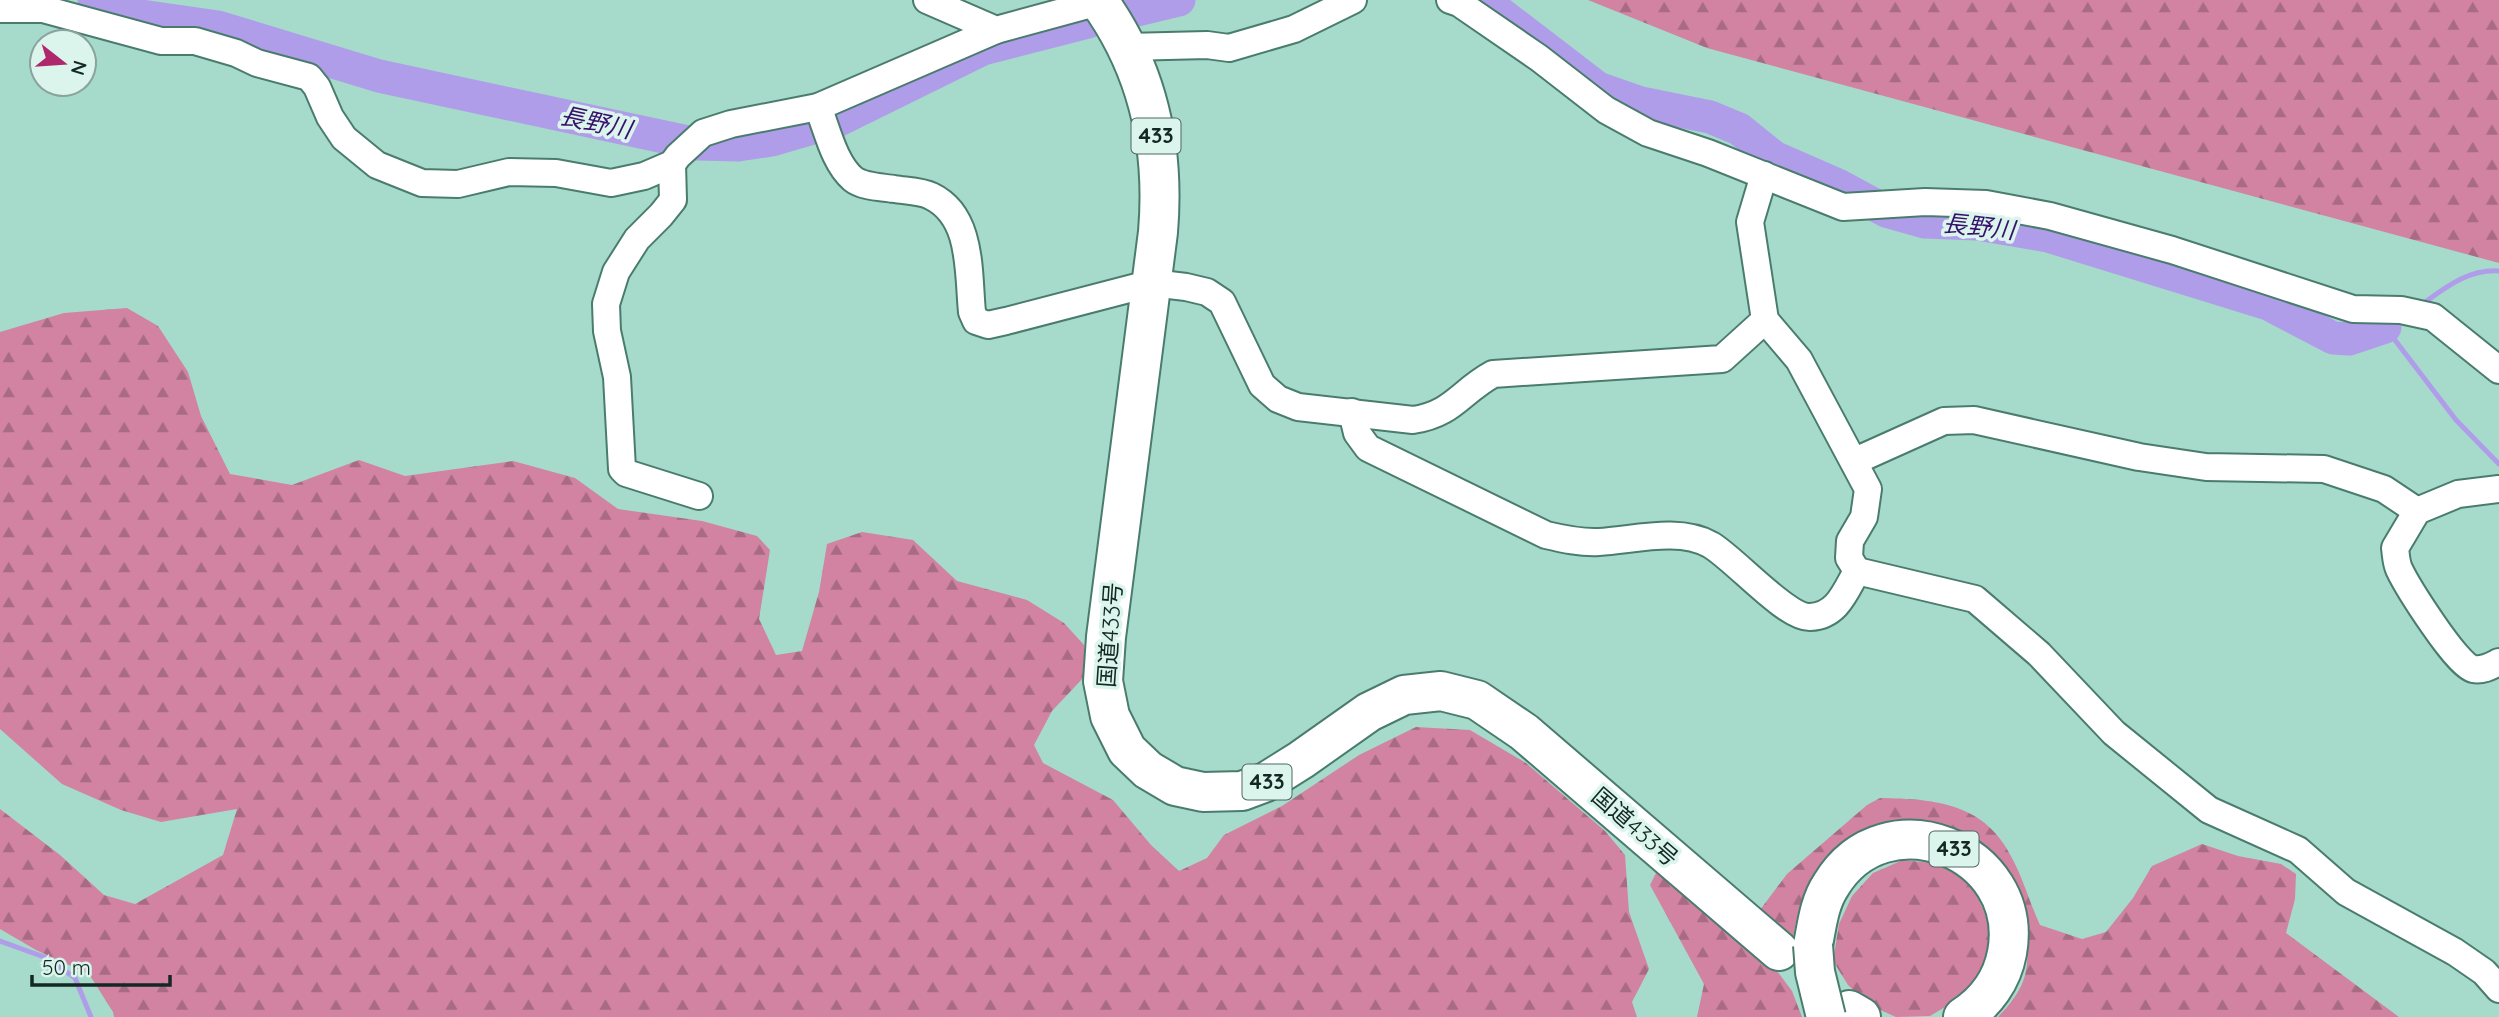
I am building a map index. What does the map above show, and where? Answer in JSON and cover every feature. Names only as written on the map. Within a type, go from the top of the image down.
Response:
[{"type":"highway","name":"国道433号","points":[[1099,1],[1127,47],[1149,104],[1160,167],[1161,200],[1152,283],[1109,611],[1103,681],[1110,716],[1127,750],[1148,770],[1175,786],[1203,792],[1242,791],[1266,782],[1369,712],[1404,695],[1441,691],[1477,700],[1524,732],[1796,948]]},
{"type":"highway","name":"433","points":[[1845,1015],[1796,948],[1838,874],[1856,857],[1878,845],[1902,840],[1927,840],[1951,847],[1972,860],[1989,878],[2001,899],[2008,923],[2005,961],[1996,984],[1980,1003],[1963,1017]]},
{"type":"street","points":[[927,0],[996,30]]},
{"type":"street","points":[[1127,47],[1207,45],[1229,48],[1294,29],[1353,0]]},
{"type":"street","points":[[1450,0],[1459,3],[1528,50],[1606,110],[1648,133],[1843,207],[1925,202],[1986,204],[2050,216],[2172,250],[2353,309],[2402,310],[2433,317],[2499,370]]},
{"type":"street","points":[[0,9],[43,9],[161,41],[195,41],[257,63],[309,77],[344,138],[377,165],[422,183],[458,184],[509,172],[555,173],[611,183],[644,176],[675,160],[703,133],[731,124],[818,107],[996,30],[1099,1]]},
{"type":"street","points":[[818,107],[839,161],[853,180],[929,195],[945,205],[958,222],[965,242],[972,312],[976,321],[988,325],[1152,283],[1207,292],[1222,302],[1262,385],[1278,399],[1298,407],[1413,420],[1432,418],[1451,407],[1474,384],[1493,374],[1722,359],[1766,320]]},
{"type":"street","points":[[675,160],[673,200],[637,239],[616,272],[606,304],[607,331],[617,377],[622,469],[626,473],[699,496]]},
{"type":"street","points":[[1764,175],[1750,222],[1766,320],[1799,360],[1868,489],[1864,517],[1850,541],[1849,558],[1857,571],[1975,599],[2039,654],[2113,733],[2209,810],[2298,850],[2346,892],[2455,952],[2484,972],[2499,989]]},
{"type":"street","points":[[1352,412],[1357,433],[1368,448],[1546,535],[1566,540],[1596,542],[1690,538],[1710,544],[1738,565],[1791,613],[1808,618],[1837,606],[1857,571]]},
{"type":"street","points":[[1855,461],[1944,421],[1974,420],[2138,457],[2206,467],[2324,469],[2384,489],[2417,511]]},
{"type":"street","points":[[2499,489],[2458,494],[2417,511],[2395,548],[2399,569],[2462,664],[2472,669],[2486,668],[2499,662]]},
{"type":"green space","points":[[1588,0],[2499,0],[2499,263],[1707,48]]},
{"type":"green space","points":[[127,308],[158,326],[188,372],[201,416],[230,474],[292,485],[359,460],[405,476],[513,461],[575,478],[618,509],[702,521],[757,536],[770,550],[759,619],[776,655],[802,651],[819,592],[827,544],[862,532],[913,540],[957,581],[1027,600],[1064,623],[1084,645],[1084,677],[1052,711],[1034,745],[1043,763],[1113,800],[1151,845],[1179,871],[1207,858],[1224,835],[1282,806],[1359,755],[1416,727],[1470,730],[1526,763],[1605,831],[1625,855],[1629,912],[1649,969],[1632,1002],[1637,1017],[114,1017],[89,974],[36,950],[0,929],[0,809],[60,855],[104,895],[135,904],[223,855],[237,809],[161,822],[121,810],[62,784],[0,729],[0,332],[64,313]]},
{"type":"green space","points":[[1880,798],[1940,803],[1957,808],[1989,826],[2002,841],[2017,868],[2040,925],[2082,939],[2106,932],[2133,898],[2152,866],[2202,844],[2238,856],[2281,864],[2296,874],[2295,899],[2286,933],[2399,1017],[1998,1017],[2018,993],[2026,971],[2024,917],[1894,824],[1851,839],[1822,862],[1804,895],[1793,939],[1760,910],[1787,874],[1867,805]]},
{"type":"green space","points":[[1903,860],[1931,863],[1957,874],[1976,893],[1990,926],[1990,947],[1983,973],[1957,1000],[1930,1016],[1896,1017],[1869,1005],[1848,985],[1833,961],[1839,924],[1852,896],[1873,873]]},
{"type":"green space","points":[[1657,871],[1777,971],[1792,991],[1802,1017],[1697,1017],[1704,984],[1650,885]]},
{"type":"waterway","name":"長野川","points":[[94,0],[127,14],[218,27],[379,76],[697,144],[738,145],[772,140],[837,121],[983,49],[1088,22]]},
{"type":"waterway","name":"長野川","points":[[1129,12],[1179,0]]},
{"type":"waterway","name":"長野川","points":[[1483,0],[1598,88],[1641,103],[1710,117],[1739,129],[1774,157],[1838,185],[1886,211],[1925,222],[1977,224],[2048,236],[2268,304],[2333,338],[2349,339],[2385,327]]},
{"type":"waterway","name":"長野川","points":[[2421,305],[2467,276],[2499,271]]},
{"type":"waterway","points":[[2398,320],[2385,327],[2456,420],[2499,464]]},
{"type":"waterway","points":[[0,941],[47,958],[75,978],[91,1017]]}]
